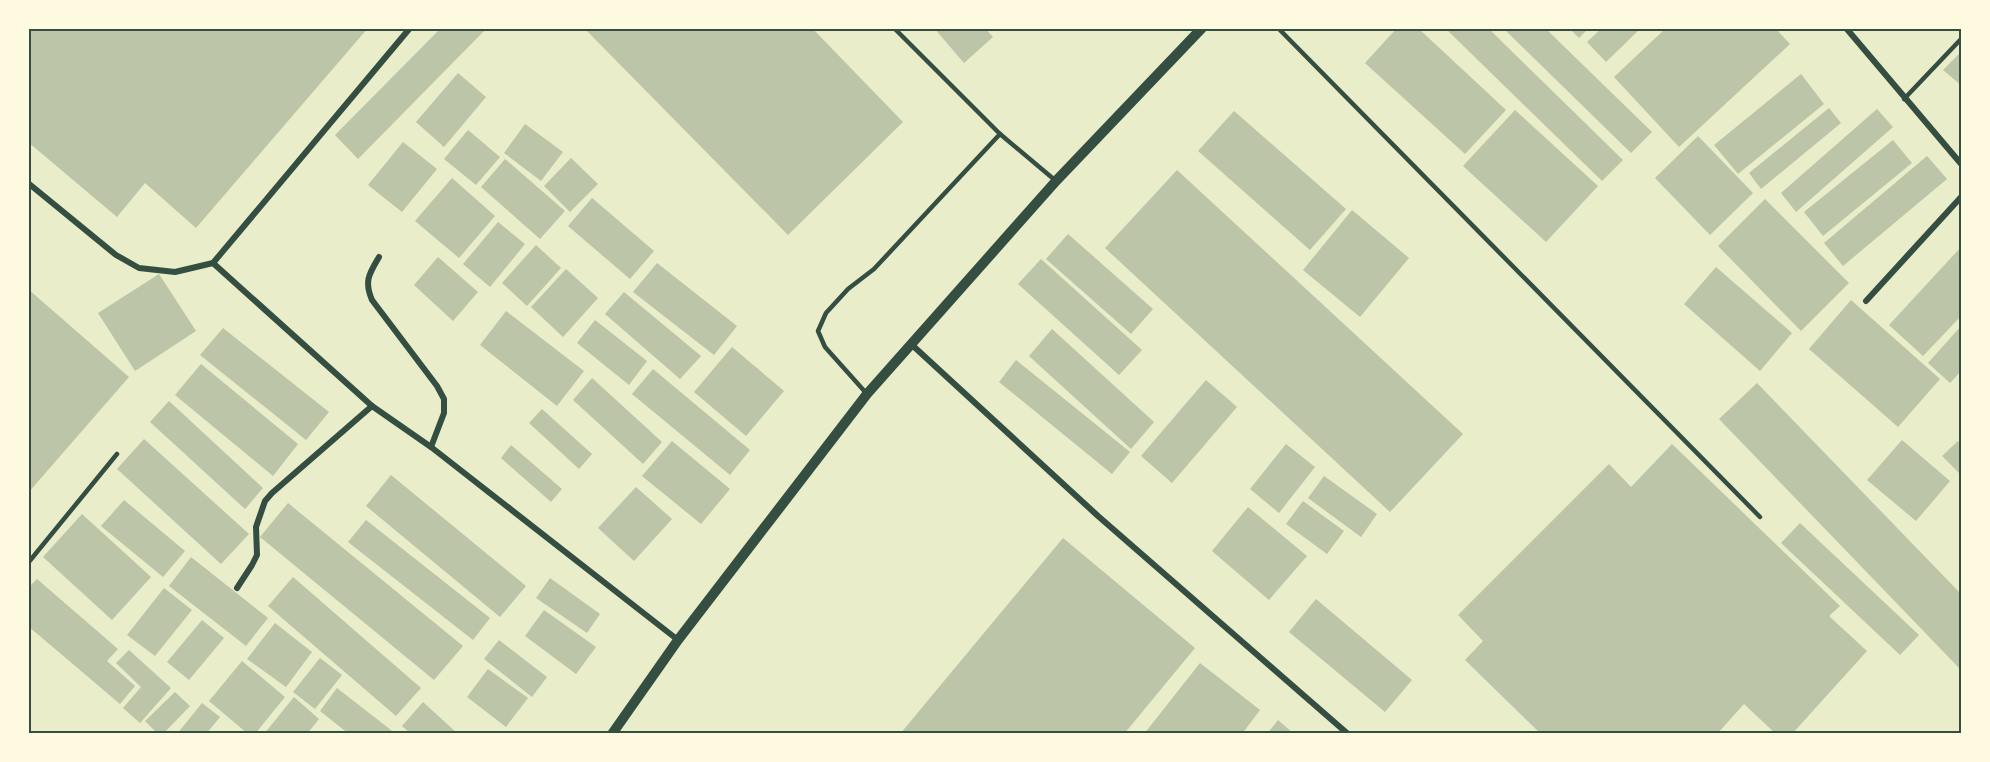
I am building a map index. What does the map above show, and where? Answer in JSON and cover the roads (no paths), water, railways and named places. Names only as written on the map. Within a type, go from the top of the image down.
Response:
[{"type":"street","points":[[28,183],[116,255],[139,268],[175,272],[213,263],[410,28]]},
{"type":"street","points":[[612,734],[678,640],[867,394],[1056,181],[1202,28]]},
{"type":"street","points":[[1846,28],[1962,165]]},
{"type":"street","points":[[1866,302],[1962,196]]},
{"type":"street","points":[[379,256],[369,273],[367,288],[372,300],[437,386],[444,399],[444,413],[431,447]]},
{"type":"street","points":[[213,263],[372,406],[431,447],[678,640]]},
{"type":"street","points":[[911,344],[1098,516],[1348,734]]},
{"type":"street","points":[[237,588],[257,555],[256,527],[265,501],[372,406]]},
{"type":"lane","points":[[894,28],[1000,134],[1056,181]]},
{"type":"lane","points":[[1278,28],[1760,517]]},
{"type":"lane","points":[[1904,99],[1962,38]]},
{"type":"lane","points":[[867,394],[825,347],[818,332],[826,313],[848,290],[874,269],[1000,134]]},
{"type":"lane","points":[[28,563],[117,454]]}]
